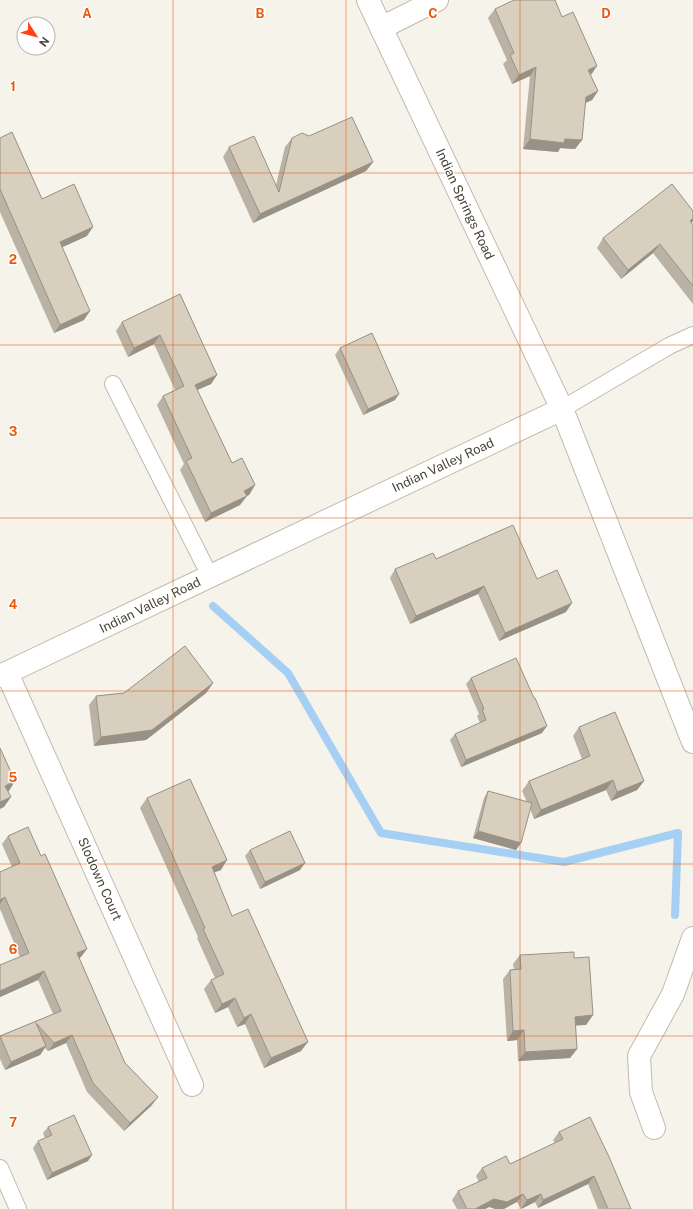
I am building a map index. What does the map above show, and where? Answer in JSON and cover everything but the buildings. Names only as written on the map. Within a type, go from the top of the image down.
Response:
[{"type":"street","name":"Indian Springs Road","points":[[368,0],[562,409]]},
{"type":"street","points":[[381,28],[437,0]]},
{"type":"street","points":[[562,409],[693,742]]},
{"type":"street","name":"Indian Valley Road","points":[[4,675],[562,409]]},
{"type":"street","name":"Slodown Court","points":[[4,675],[192,1085]]},
{"type":"street","points":[[654,1128],[640,1092],[640,1056],[673,994],[693,938]]},
{"type":"lane","points":[[562,409],[669,346],[693,336]]},
{"type":"lane","points":[[113,384],[210,576]]},
{"type":"lane","points":[[0,1168],[18,1209]]},
{"type":"waterway","points":[[213,606],[288,673],[381,833],[564,862],[678,833],[675,915]]}]
